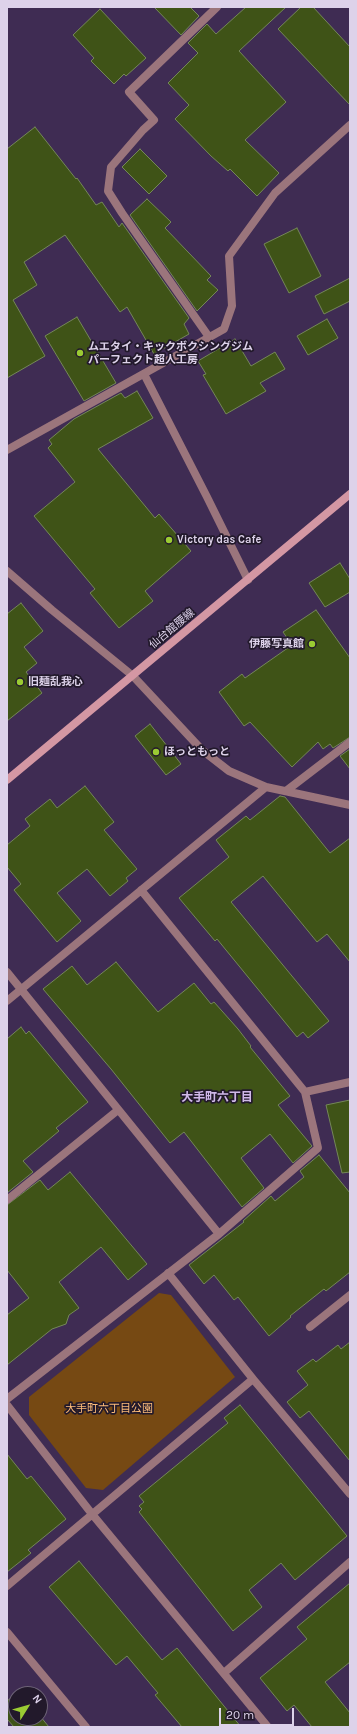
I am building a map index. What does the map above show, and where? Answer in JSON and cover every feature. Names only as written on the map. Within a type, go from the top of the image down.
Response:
[{"type":"main road","name":"仙台館腰線","points":[[7,780],[350,494]]},
{"type":"street","points":[[209,337],[122,213],[108,190],[111,166],[143,130],[154,120],[129,92],[217,7]]},
{"type":"street","points":[[7,450],[224,329],[232,306],[229,256],[275,193],[350,125]]},
{"type":"street","points":[[144,374],[208,497],[248,580]]},
{"type":"street","points":[[7,571],[133,676],[202,750],[229,771],[266,787],[350,805]]},
{"type":"street","points":[[286,791],[350,742]]},
{"type":"street","points":[[7,1001],[266,787]]},
{"type":"street","points":[[7,1399],[219,1234],[318,1148],[305,1092],[141,890]]},
{"type":"street","points":[[7,972],[219,1234]]},
{"type":"street","points":[[305,1092],[350,1082]]},
{"type":"street","points":[[7,1200],[118,1110]]},
{"type":"street","points":[[168,1273],[253,1379],[350,1494]]},
{"type":"street","points":[[310,1327],[350,1295]]},
{"type":"street","points":[[7,1586],[253,1379]]},
{"type":"street","points":[[7,1405],[92,1514],[268,1727]]},
{"type":"street","points":[[224,1673],[350,1562]]},
{"type":"street","points":[[7,1632],[86,1727]]},
{"type":"green space","name":"大手町六丁目公園","points":[[159,1293],[171,1295],[235,1377],[103,1490],[86,1488],[29,1415],[29,1397]]},
{"type":"building","points":[[154,7],[190,7],[199,16],[181,35]]},
{"type":"building","points":[[246,7],[286,7],[239,51],[286,102],[245,140],[279,173],[257,196],[230,169],[228,171],[211,156],[175,119],[189,105],[168,83],[198,53],[188,43],[207,24],[216,34]]},
{"type":"building","points":[[301,7],[313,7],[350,47],[350,105],[278,29]]},
{"type":"building","points":[[100,9],[146,58],[126,76],[124,74],[114,84],[91,61],[94,58],[73,35]]},
{"type":"building","points":[[35,127],[76,179],[77,178],[96,205],[102,202],[119,227],[122,223],[189,318],[184,324],[189,334],[154,354],[127,307],[120,312],[65,235],[24,262],[37,285],[13,300],[45,356],[7,378],[7,149]]},
{"type":"building","points":[[140,149],[167,176],[149,194],[122,167]]},
{"type":"building","points":[[147,199],[171,222],[165,228],[211,276],[207,280],[218,290],[197,311],[130,215]]},
{"type":"building","points":[[297,228],[321,276],[289,293],[264,244]]},
{"type":"building","points":[[350,278],[350,301],[324,314],[315,296]]},
{"type":"building","points":[[77,317],[116,383],[84,401],[45,336]]},
{"type":"building","points":[[327,319],[338,338],[308,355],[297,336]]},
{"type":"building","points":[[235,339],[251,366],[275,352],[285,369],[260,383],[266,391],[226,414],[203,375],[206,374],[198,361]]},
{"type":"building","points":[[137,391],[153,418],[98,449],[155,518],[159,514],[191,551],[145,591],[153,601],[119,628],[90,593],[95,589],[34,516],[75,482],[48,448],[52,444],[49,440],[74,419],[121,393],[125,398]]},
{"type":"building","points":[[340,563],[350,579],[350,592],[325,607],[309,583]]},
{"type":"building","points":[[21,603],[43,631],[24,647],[37,663],[26,672],[42,693],[7,721],[7,614]]},
{"type":"building","points":[[316,610],[350,658],[350,737],[333,748],[330,744],[323,749],[318,742],[292,767],[250,722],[244,726],[219,692],[242,674],[245,678],[292,645],[283,632]]},
{"type":"building","points":[[150,724],[181,764],[166,775],[135,736]]},
{"type":"building","points":[[350,749],[350,769],[340,756]]},
{"type":"building","points":[[85,786],[114,822],[104,830],[137,869],[126,878],[128,881],[110,896],[87,869],[57,893],[81,921],[57,942],[14,890],[21,884],[7,867],[7,845],[30,826],[25,819],[50,799],[57,808]]},
{"type":"building","points":[[280,796],[285,797],[330,853],[350,838],[350,962],[327,934],[317,942],[263,876],[231,902],[329,1021],[308,1038],[303,1032],[297,1037],[217,939],[215,941],[179,898],[229,857],[216,840],[246,816],[250,820]]},
{"type":"building","points":[[116,962],[158,1012],[194,983],[211,1004],[214,1002],[238,1029],[251,1046],[250,1047],[290,1096],[278,1105],[312,1146],[293,1163],[270,1134],[241,1158],[264,1188],[242,1207],[184,1132],[170,1143],[111,1069],[43,989],[72,966],[87,985]]},
{"type":"building","points":[[21,1027],[26,1034],[29,1031],[88,1102],[56,1128],[59,1131],[23,1161],[33,1172],[7,1193],[7,1039]]},
{"type":"building","points":[[350,1100],[350,1172],[342,1173],[326,1105]]},
{"type":"building","points":[[319,1155],[350,1193],[350,1272],[326,1291],[324,1289],[290,1316],[291,1317],[269,1336],[238,1297],[234,1300],[214,1275],[204,1284],[189,1265],[244,1222],[243,1221],[271,1196],[275,1201],[304,1177],[300,1171]]},
{"type":"building","points":[[70,1172],[147,1264],[128,1280],[101,1247],[59,1282],[79,1308],[69,1315],[66,1324],[52,1329],[7,1365],[7,1315],[29,1298],[7,1270],[7,1205],[40,1180],[48,1190]]},
{"type":"building","points":[[350,1342],[350,1461],[309,1411],[300,1418],[287,1402],[308,1385],[297,1371],[313,1359],[316,1362],[338,1345],[341,1349]]},
{"type":"building","points":[[240,1405],[347,1536],[295,1580],[281,1563],[249,1590],[262,1607],[233,1631],[139,1512],[142,1509],[139,1506],[144,1502],[139,1496],[228,1423],[224,1418]]},
{"type":"building","points":[[7,1454],[27,1479],[31,1476],[66,1519],[28,1550],[31,1553],[7,1572]]},
{"type":"building","points":[[79,1561],[162,1660],[177,1648],[241,1727],[182,1727],[155,1695],[158,1693],[127,1656],[116,1665],[49,1587]]},
{"type":"building","points":[[350,1583],[350,1662],[325,1682],[350,1713],[350,1727],[312,1727],[294,1705],[287,1711],[260,1678],[307,1639],[297,1627]]},
{"type":"building","points":[[8,1700],[8,1720],[7,1719]]},
{"type":"building","points":[[13,1726],[49,1727],[14,1727]]},
{"type":"place","name":"ムエタイ・キックボクシングジム パーフェクト超人工房","points":[[80,353]]},
{"type":"place","name":"Victory das Cafe","points":[[169,540]]},
{"type":"place","name":"伊藤写真館","points":[[312,644]]},
{"type":"place","name":"旧麺乱我心","points":[[20,682]]},
{"type":"place","name":"ほっともっと","points":[[156,752]]},
{"type":"district","name":"大手町六丁目","points":[[217,1098]]}]
